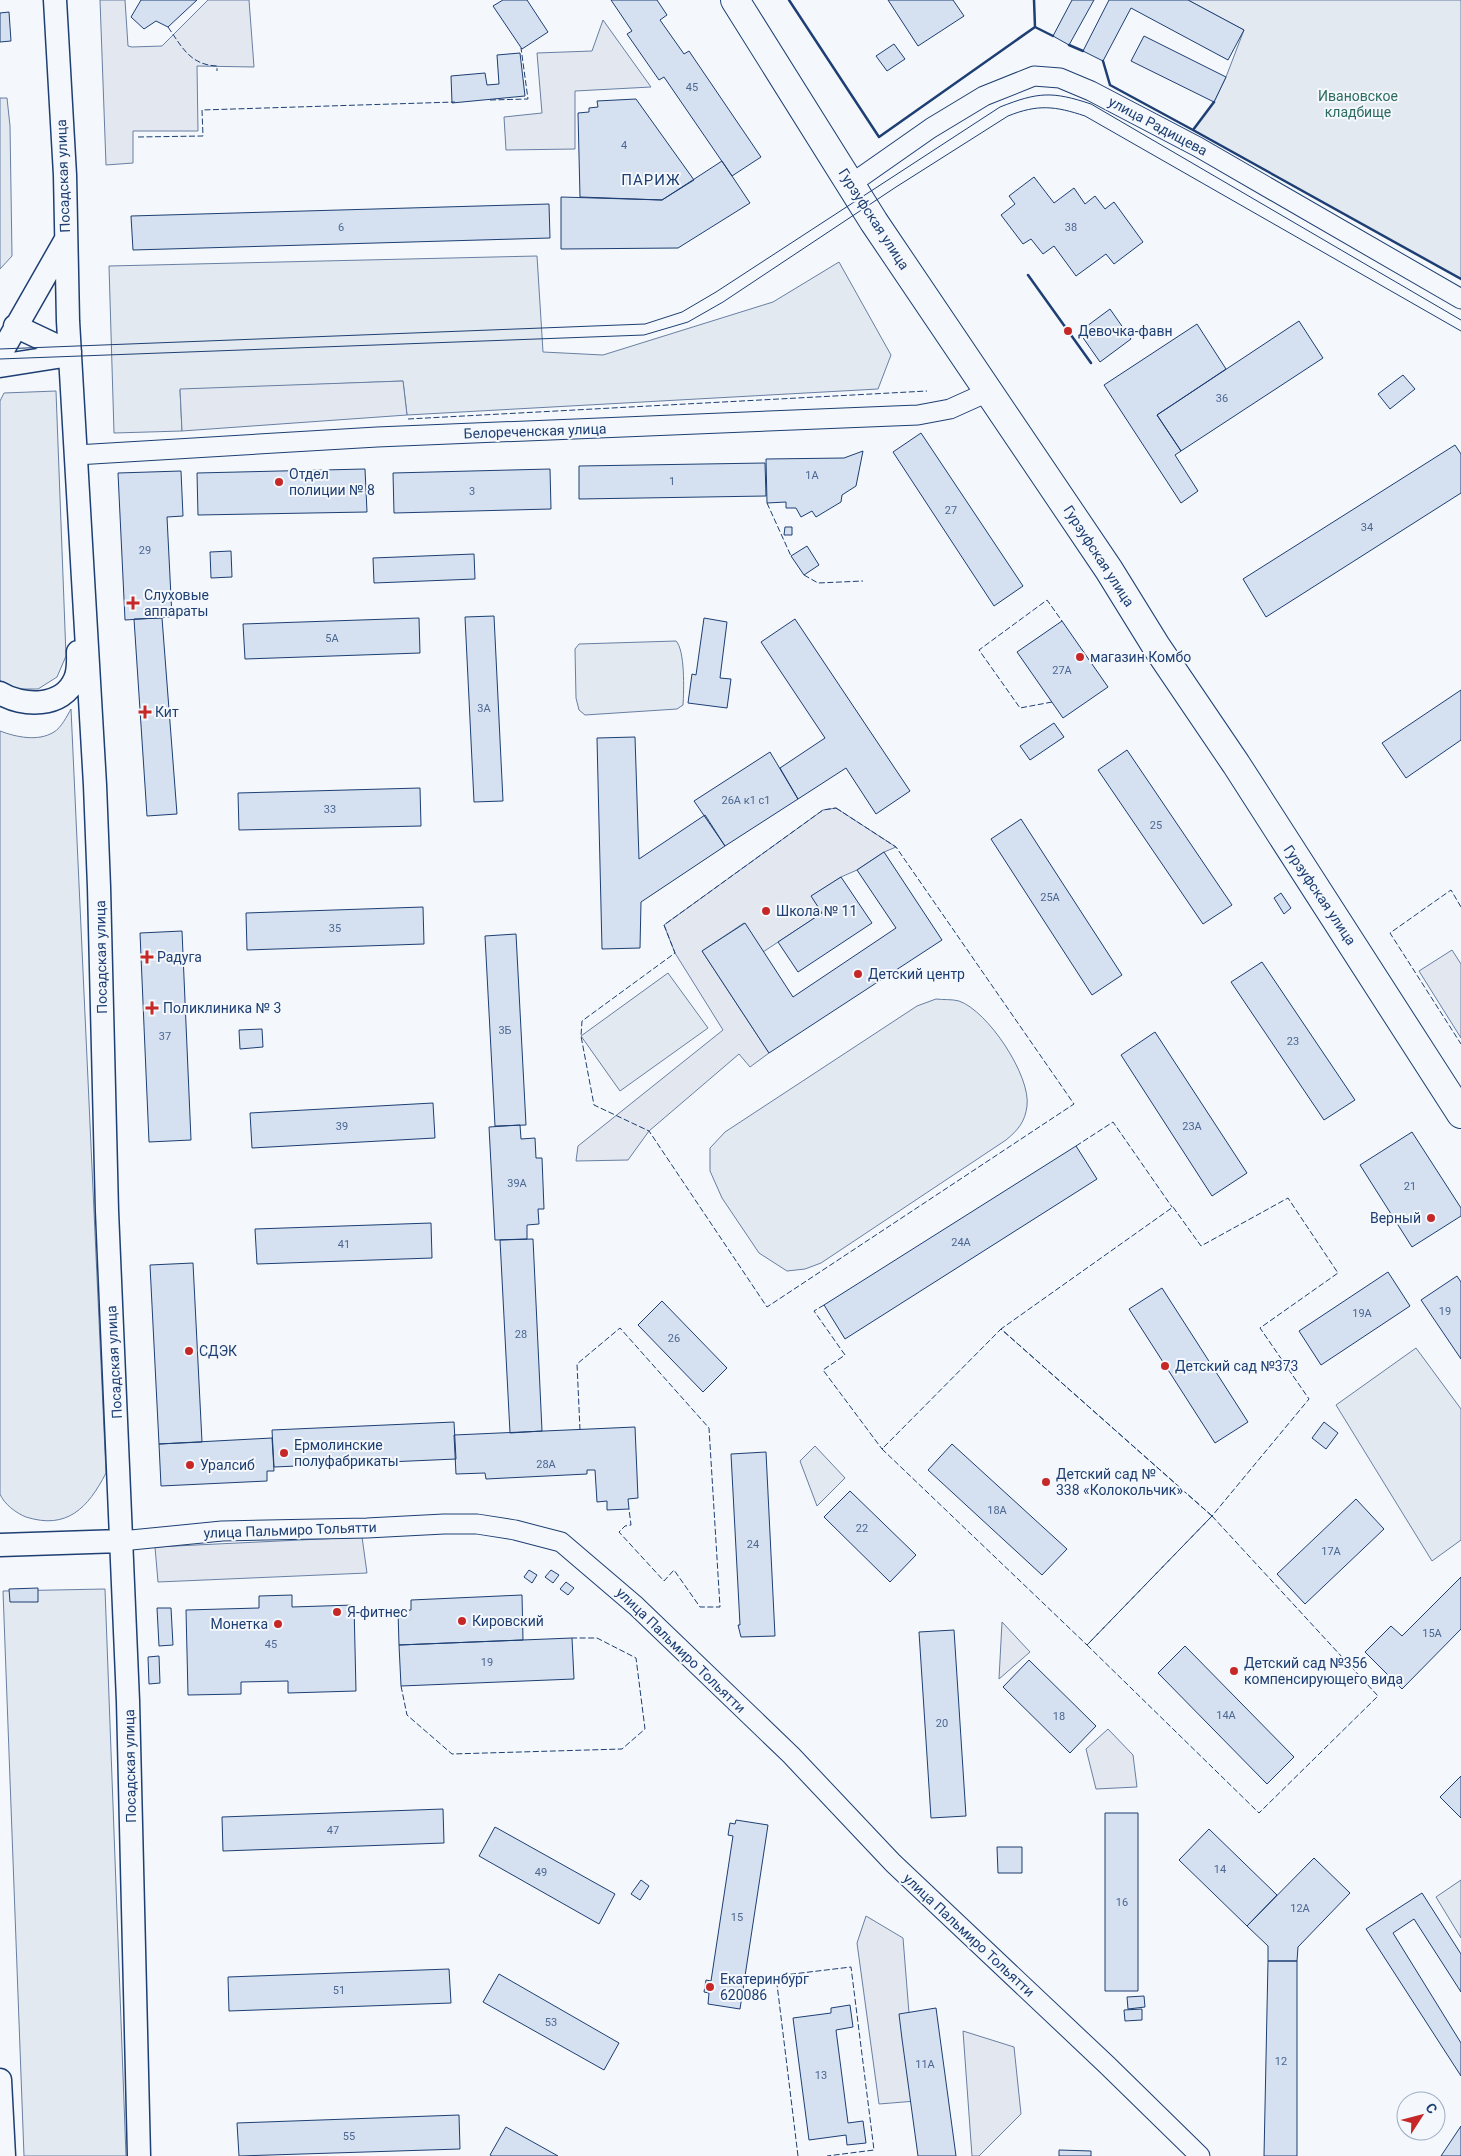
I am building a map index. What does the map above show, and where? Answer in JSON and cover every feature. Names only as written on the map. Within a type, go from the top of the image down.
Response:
[{"type":"main road","name":"Гурзуфская улица","points":[[735,0],[850,184],[990,391],[1236,764],[1461,1114]]},
{"type":"street","name":"Посадская улица","points":[[55,0],[65,175],[65,241],[70,352],[99,887],[107,1211],[128,1701],[139,2156]]},
{"type":"street","name":"улица Радищева","points":[[850,184],[931,128],[984,96],[1034,76],[1060,78],[1091,91],[1198,147],[1461,299]]},
{"type":"street","points":[[0,355],[8,327],[65,241]]},
{"type":"street","points":[[8,327],[70,352]]},
{"type":"street","points":[[0,366],[57,357],[70,352]]},
{"type":"street","name":"Белореченская улица","points":[[76,454],[377,437],[918,415],[950,409],[990,391]]},
{"type":"street","name":"Посадская улица","points":[[0,693],[11,700],[38,703],[54,699],[74,681],[79,667],[77,594],[82,568]]},
{"type":"street","name":"улица Пальмиро Тольятти","points":[[0,1545],[122,1541],[222,1532],[444,1524],[476,1524],[515,1530],[561,1542],[636,1606],[791,1755],[893,1863],[1107,2065],[1200,2156]]},
{"type":"street","points":[[0,2080],[4,2156]]},
{"type":"green space","name":"Ивановское кладбище","points":[[1188,0],[1461,0],[1461,279],[1193,130],[1214,102],[1244,30]]},
{"type":"green space","points":[[0,98],[7,98],[10,126],[12,256],[0,269]]},
{"type":"green space","points":[[537,256],[543,352],[603,355],[773,302],[839,262],[891,355],[878,389],[407,415],[403,381],[180,390],[182,431],[114,433],[109,266]]},
{"type":"green space","points":[[56,391],[66,656],[57,677],[38,689],[10,689],[0,680],[0,401],[4,393]]},
{"type":"green space","points":[[676,641],[682,661],[684,681],[683,705],[677,709],[585,715],[579,710],[576,698],[575,649],[579,644]]},
{"type":"green space","points":[[71,709],[106,1473],[84,1506],[65,1518],[53,1521],[26,1517],[18,1513],[7,1505],[0,1494],[0,731],[27,738],[48,735],[59,728]]},
{"type":"green space","points":[[668,973],[708,1028],[620,1091],[581,1036]]},
{"type":"green space","points":[[936,999],[959,1001],[970,1007],[982,1017],[1005,1046],[1015,1062],[1026,1093],[1027,1106],[1023,1121],[1006,1140],[821,1263],[805,1269],[787,1271],[759,1253],[722,1198],[710,1171],[710,1148],[725,1132],[917,1006]]},
{"type":"green space","points":[[1416,1348],[1461,1409],[1461,1540],[1432,1561],[1336,1405]]},
{"type":"green space","points":[[815,1446],[845,1478],[817,1506],[800,1461]]},
{"type":"green space","points":[[105,1589],[126,2156],[24,2156],[3,1591]]},
{"type":"green space","points":[[1461,1880],[1461,1938],[1436,1897]]},
{"type":"shaded area","points":[[100,0],[125,0],[128,46],[132,47],[162,46],[208,0],[249,0],[254,67],[197,66],[198,131],[133,131],[133,163],[106,165]]},
{"type":"shaded area","points":[[603,20],[651,87],[575,91],[575,149],[506,150],[504,117],[542,113],[537,53],[592,51]]},
{"type":"shaded area","points":[[403,381],[407,415],[182,431],[180,389]]},
{"type":"shaded area","points":[[836,808],[896,847],[884,852],[857,870],[841,877],[812,896],[822,913],[763,952],[744,923],[702,951],[769,1053],[750,1067],[739,1054],[649,1131],[628,1160],[576,1161],[578,1146],[723,1030],[675,953],[664,925],[823,810]]},
{"type":"shaded area","points":[[1452,950],[1461,964],[1461,1038],[1419,971]]},
{"type":"shaded area","points":[[362,1537],[367,1573],[158,1582],[155,1547]]},
{"type":"shaded area","points":[[1002,1622],[1030,1652],[999,1679]]},
{"type":"shaded area","points":[[1108,1729],[1133,1755],[1137,1787],[1096,1789],[1086,1749]]},
{"type":"shaded area","points":[[866,1916],[903,1938],[916,2101],[879,2104],[857,1943]]},
{"type":"shaded area","points":[[963,2031],[1014,2047],[1021,2114],[979,2156],[972,2156]]},
{"type":"building","points":[[141,0],[197,0],[168,27],[156,21],[144,29],[131,17]]},
{"type":"building","points":[[503,0],[527,0],[548,32],[522,49],[493,6]]},
{"type":"building","points":[[611,0],[657,0],[667,15],[660,20],[684,54],[689,51],[761,157],[732,176],[664,77],[659,80],[627,34],[632,31]]},
{"type":"building","points":[[888,0],[953,0],[964,16],[918,46]]},
{"type":"building","points":[[1072,0],[1094,0],[1069,45],[1053,36]]},
{"type":"building","points":[[1109,0],[1188,0],[1244,30],[1228,60],[1131,8],[1103,61],[1083,51]]},
{"type":"building","points":[[9,12],[11,41],[0,42],[0,13]]},
{"type":"building","points":[[1144,36],[1226,77],[1214,102],[1131,61]]},
{"type":"building","points":[[894,44],[905,59],[887,71],[876,56]]},
{"type":"building","points":[[520,53],[525,96],[452,103],[451,76],[485,73],[487,85],[499,84],[497,55]]},
{"type":"building","points":[[636,99],[694,180],[662,200],[580,197],[578,113],[589,112],[589,108],[598,107],[597,101]]},
{"type":"building","points":[[722,161],[750,203],[678,248],[561,249],[561,197],[662,200]]},
{"type":"building","points":[[1034,177],[1054,203],[1074,188],[1085,204],[1095,196],[1105,209],[1114,202],[1143,242],[1114,264],[1106,254],[1076,276],[1054,246],[1043,254],[1031,239],[1023,244],[1001,215],[1015,204],[1009,196]]},
{"type":"building","points":[[549,204],[550,238],[133,250],[131,216]]},
{"type":"building","points":[[1110,309],[1131,339],[1100,362],[1079,332]]},
{"type":"building","points":[[1299,321],[1323,358],[1181,451],[1157,415]]},
{"type":"building","points":[[1197,324],[1226,369],[1157,415],[1181,451],[1175,455],[1198,491],[1181,503],[1104,385]]},
{"type":"building","points":[[1403,375],[1415,389],[1390,409],[1378,394]]},
{"type":"building","points":[[921,433],[1023,586],[994,606],[893,452]]},
{"type":"building","points":[[1455,445],[1461,454],[1461,493],[1266,617],[1243,579]]},
{"type":"building","points":[[863,451],[856,486],[842,495],[841,502],[816,517],[812,511],[801,517],[796,508],[786,508],[786,502],[767,503],[766,459],[844,458]]},
{"type":"building","points":[[765,463],[766,496],[579,499],[579,466]]},
{"type":"building","points":[[365,469],[367,512],[198,515],[197,473]]},
{"type":"building","points":[[550,469],[551,509],[394,513],[393,473]]},
{"type":"building","points":[[181,471],[183,516],[167,517],[172,617],[125,620],[118,473]]},
{"type":"building","points":[[785,527],[792,527],[792,535],[784,535]]},
{"type":"building","points":[[807,546],[819,565],[804,575],[791,556]]},
{"type":"building","points":[[231,551],[232,577],[211,578],[210,552]]},
{"type":"building","points":[[474,554],[475,579],[374,583],[373,558]]},
{"type":"building","points":[[494,616],[503,801],[474,802],[465,617]]},
{"type":"building","points":[[162,618],[177,814],[147,816],[134,619]]},
{"type":"building","points":[[419,618],[420,653],[245,659],[243,624]]},
{"type":"building","points":[[704,618],[727,622],[720,678],[731,679],[727,708],[688,703],[692,674],[696,675]]},
{"type":"building","points":[[795,619],[910,791],[876,814],[846,768],[798,799],[780,768],[825,738],[761,642]]},
{"type":"building","points":[[1062,621],[1108,687],[1063,718],[1017,652]]},
{"type":"building","points":[[1461,690],[1461,740],[1406,778],[1382,743]]},
{"type":"building","points":[[1054,723],[1064,737],[1030,760],[1020,746]]},
{"type":"building","points":[[635,737],[639,859],[705,815],[725,846],[641,902],[640,948],[602,949],[597,738]]},
{"type":"building","points":[[1127,750],[1232,905],[1203,924],[1098,770]]},
{"type":"building","points":[[770,752],[798,799],[725,846],[694,801]]},
{"type":"building","points":[[420,788],[421,826],[239,830],[238,793]]},
{"type":"building","points":[[1021,819],[1122,975],[1092,995],[991,839]]},
{"type":"building","name":"Детский центр","points":[[884,852],[942,940],[769,1053],[702,951],[745,923],[793,997],[896,928],[857,870]]},
{"type":"building","name":"Детский центр","points":[[841,877],[872,923],[798,972],[778,942],[822,913],[811,896]]},
{"type":"building","points":[[1281,893],[1291,908],[1284,914],[1274,898]]},
{"type":"building","points":[[423,907],[424,944],[247,950],[246,913]]},
{"type":"building","points":[[182,931],[191,1140],[149,1142],[140,933]]},
{"type":"building","points":[[516,934],[526,1125],[495,1126],[485,936]]},
{"type":"building","points":[[1262,962],[1355,1100],[1324,1120],[1231,982]]},
{"type":"building","points":[[262,1029],[263,1047],[240,1049],[239,1030]]},
{"type":"building","points":[[1155,1032],[1247,1173],[1212,1196],[1121,1055]]},
{"type":"building","points":[[433,1103],[435,1138],[252,1148],[250,1113]]},
{"type":"building","points":[[520,1125],[521,1139],[535,1138],[536,1158],[542,1158],[544,1209],[538,1209],[539,1224],[527,1225],[527,1239],[495,1240],[489,1127]]},
{"type":"building","points":[[1412,1132],[1461,1208],[1461,1216],[1412,1247],[1360,1165]]},
{"type":"building","points":[[1076,1146],[1097,1179],[845,1339],[824,1305]]},
{"type":"building","points":[[431,1223],[432,1258],[257,1264],[255,1229]]},
{"type":"building","points":[[533,1239],[542,1431],[510,1433],[500,1240]]},
{"type":"building","points":[[193,1263],[202,1442],[159,1444],[150,1265]]},
{"type":"building","points":[[1388,1272],[1410,1306],[1321,1365],[1299,1331]]},
{"type":"building","points":[[1457,1276],[1461,1282],[1461,1359],[1421,1300]]},
{"type":"building","points":[[1162,1288],[1248,1422],[1215,1443],[1129,1309]]},
{"type":"building","points":[[662,1301],[727,1368],[703,1392],[638,1325]]},
{"type":"building","points":[[454,1422],[456,1459],[274,1467],[272,1430]]},
{"type":"building","points":[[1324,1422],[1338,1433],[1326,1449],[1312,1438]]},
{"type":"building","points":[[635,1427],[638,1498],[628,1499],[629,1509],[607,1510],[607,1501],[597,1502],[595,1470],[587,1470],[587,1474],[486,1479],[485,1473],[456,1474],[454,1435]]},
{"type":"building","points":[[272,1438],[274,1471],[267,1471],[267,1481],[161,1486],[159,1444]]},
{"type":"building","points":[[952,1444],[1067,1549],[1042,1575],[928,1470]]},
{"type":"building","points":[[766,1452],[775,1636],[741,1637],[738,1625],[740,1625],[731,1454]]},
{"type":"building","points":[[850,1491],[916,1555],[890,1582],[824,1517]]},
{"type":"building","points":[[1356,1499],[1384,1529],[1305,1604],[1277,1574]]},
{"type":"building","points":[[529,1570],[537,1575],[532,1583],[524,1577]]},
{"type":"building","points":[[551,1570],[559,1575],[553,1583],[545,1577]]},
{"type":"building","points":[[1461,1577],[1461,1629],[1402,1689],[1365,1652],[1391,1626],[1402,1636]]},
{"type":"building","points":[[566,1582],[574,1588],[568,1595],[560,1589]]},
{"type":"building","points":[[38,1588],[38,1602],[10,1602],[9,1589]]},
{"type":"building","points":[[292,1595],[292,1607],[354,1605],[356,1691],[288,1693],[288,1681],[241,1682],[241,1694],[188,1695],[186,1610],[259,1608],[259,1596]]},
{"type":"building","points":[[522,1595],[523,1640],[399,1645],[398,1611],[411,1610],[411,1600]]},
{"type":"building","points":[[157,1608],[171,1608],[173,1645],[159,1646]]},
{"type":"building","points":[[954,1630],[966,1816],[931,1818],[919,1632]]},
{"type":"building","points":[[572,1638],[574,1679],[401,1686],[399,1645]]},
{"type":"building","points":[[1185,1646],[1294,1757],[1267,1784],[1158,1673]]},
{"type":"building","points":[[159,1656],[160,1683],[149,1684],[148,1657]]},
{"type":"building","points":[[1029,1660],[1096,1726],[1070,1753],[1003,1687]]},
{"type":"building","points":[[1461,1776],[1461,1818],[1440,1797]]},
{"type":"building","points":[[443,1809],[444,1843],[223,1851],[222,1817]]},
{"type":"building","points":[[1105,1813],[1138,1813],[1138,1991],[1105,1991]]},
{"type":"building","points":[[736,1820],[768,1825],[740,2009],[708,2004],[709,1993],[704,1992],[706,1980],[711,1981],[733,1836],[728,1835],[730,1823],[735,1824]]},
{"type":"building","points":[[495,1827],[615,1894],[599,1924],[479,1856]]},
{"type":"building","points":[[1209,1829],[1277,1895],[1247,1926],[1179,1860]]},
{"type":"building","points":[[997,1847],[1022,1847],[1022,1873],[998,1873]]},
{"type":"building","points":[[1314,1858],[1350,1893],[1298,1947],[1297,1961],[1268,1961],[1268,1946],[1247,1926]]},
{"type":"building","points":[[641,1880],[649,1886],[640,1900],[631,1894]]},
{"type":"building","points":[[1422,1893],[1461,1954],[1461,1992],[1414,1919],[1393,1933],[1461,2043],[1461,2076],[1366,1929]]},
{"type":"building","points":[[1268,1961],[1297,1961],[1297,2156],[1264,2156]]},
{"type":"building","points":[[449,1969],[451,2003],[229,2011],[228,1977]]},
{"type":"building","points":[[499,1974],[619,2043],[604,2070],[483,2002]]},
{"type":"building","points":[[1144,1996],[1145,2007],[1128,2009],[1127,1997]]},
{"type":"building","points":[[850,2005],[853,2027],[836,2030],[848,2123],[863,2121],[866,2143],[847,2145],[846,2135],[809,2140],[793,2018],[831,2013],[831,2008]]},
{"type":"building","points":[[936,2008],[956,2156],[918,2156],[902,2039],[899,2014]]},
{"type":"building","points":[[1142,2009],[1142,2020],[1125,2021],[1124,2010]]},
{"type":"building","points":[[459,2115],[460,2149],[239,2156],[237,2123]]},
{"type":"building","points":[[1461,2126],[1461,2156],[1441,2156]]},
{"type":"building","points":[[506,2127],[558,2156],[490,2155]]},
{"type":"building","points":[[1059,2150],[1091,2151],[1091,2156],[1059,2156]]},
{"type":"tram line","points":[[0,349],[645,324],[682,312],[716,292],[1000,107],[1025,98],[1045,95],[1066,97],[1091,104],[1461,320]]},
{"type":"tram line","points":[[0,359],[644,335],[688,322],[723,302],[896,187],[1008,116],[1038,108],[1055,108],[1085,116],[1461,331]]},
{"type":"fence","points":[[168,27],[188,54],[200,62],[217,66],[217,71]]},
{"type":"fence","points":[[490,100],[528,99],[521,48]]},
{"type":"fence","points":[[138,137],[203,136],[202,110],[455,102]]},
{"type":"fence","points":[[408,419],[927,391]]},
{"type":"fence","points":[[767,503],[791,556]]},
{"type":"fence","points":[[804,575],[818,583],[863,581]]},
{"type":"fence","points":[[1052,702],[1020,708],[979,650],[1047,600],[1062,621]]},
{"type":"fence","points":[[836,808],[896,847],[1074,1104],[767,1307],[649,1131],[594,1105],[581,1036],[582,1021],[675,953],[664,925],[823,810],[836,808]]},
{"type":"fence","points":[[1461,907],[1451,890],[1390,933],[1461,1044]]},
{"type":"fence","points":[[1076,1146],[1113,1122],[1172,1207]]},
{"type":"fence","points":[[1212,1516],[1001,1329],[882,1449],[1087,1645],[1212,1516],[1309,1399],[1260,1328],[1338,1273],[1288,1198],[1201,1246],[1173,1207],[1001,1329],[1212,1516]]},
{"type":"fence","points":[[824,1305],[814,1311],[845,1355],[823,1370],[883,1448]]},
{"type":"fence","points":[[580,1430],[577,1364],[620,1328],[709,1428],[720,1607],[700,1607],[674,1570],[664,1581],[619,1532],[625,1526],[631,1525],[629,1509]]},
{"type":"fence","points":[[1212,1516],[1378,1696],[1259,1813],[1087,1645],[1212,1516]]},
{"type":"fence","points":[[401,1686],[407,1715],[452,1754],[622,1749],[645,1729],[636,1658],[597,1638],[572,1638]]},
{"type":"fence","points":[[798,2156],[776,1976],[851,1967],[874,2150],[827,2156]]},
{"type":"wall","points":[[789,0],[879,137],[1035,27],[1034,0]]},
{"type":"wall","points":[[1035,27],[1053,36]]},
{"type":"wall","points":[[1069,45],[1083,51]]},
{"type":"wall","points":[[1103,61],[1110,85],[1193,130]]},
{"type":"wall","points":[[1214,102],[1193,130],[1461,279]]},
{"type":"wall","points":[[1028,275],[1091,363]]},
{"type":"place","name":"Девочка-фавн","points":[[1068,331]]},
{"type":"place","name":"Отдел полиции № 8","points":[[279,482]]},
{"type":"place","name":"Слуховые аппараты","points":[[133,603]]},
{"type":"place","name":"магазин Комбо","points":[[1080,657]]},
{"type":"place","name":"Кит","points":[[145,712]]},
{"type":"place","name":"Школа № 11","points":[[766,911]]},
{"type":"place","name":"Радуга","points":[[147,957]]},
{"type":"place","name":"Детский центр","points":[[858,974]]},
{"type":"place","name":"Поликлиника № 3","points":[[152,1008]]},
{"type":"place","name":"Верный","points":[[1431,1218]]},
{"type":"place","name":"СДЭК","points":[[189,1351]]},
{"type":"place","name":"Детский сад №373","points":[[1165,1366]]},
{"type":"place","name":"Ермолинские полуфабрикаты","points":[[284,1453]]},
{"type":"place","name":"Уралсиб","points":[[190,1465]]},
{"type":"place","name":"Детский сад № 338 «Колокольчик»","points":[[1046,1482]]},
{"type":"place","name":"Я-фитнес","points":[[337,1612]]},
{"type":"place","name":"Кировский","points":[[462,1621]]},
{"type":"place","name":"Монетка","points":[[278,1624]]},
{"type":"place","name":"Детский сад №356 компенсирующего вида","points":[[1234,1671]]},
{"type":"place","name":"Екатеринбург 620086","points":[[710,1987]]},
{"type":"district","name":"ПАРИЖ","points":[[651,180]]}]
